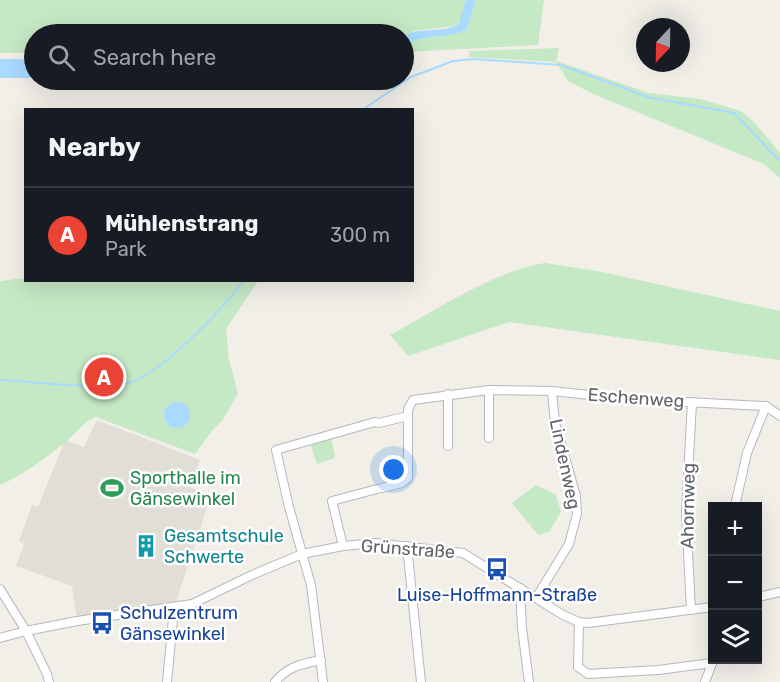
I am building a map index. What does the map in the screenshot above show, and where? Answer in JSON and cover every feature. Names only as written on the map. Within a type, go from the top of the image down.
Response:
[{"type":"street","name":"Eschenweg","points":[[408,416],[408,409],[413,399],[489,390],[552,391],[627,399],[766,406]]},
{"type":"street","points":[[489,390],[489,438]]},
{"type":"street","name":"Lindenweg","points":[[536,598],[569,544],[577,514],[576,496],[555,423],[552,391]]},
{"type":"street","points":[[448,394],[448,446]]},
{"type":"street","name":"Ahornweg","points":[[691,610],[686,512],[692,402]]},
{"type":"street","points":[[736,502],[747,453],[766,406],[780,416]]},
{"type":"street","points":[[323,682],[311,585],[276,450],[375,422],[408,416],[408,478],[402,483],[332,501],[343,546]]},
{"type":"street","name":"Grünstraße","points":[[0,638],[82,620],[192,604],[302,554],[343,546],[375,543],[463,553],[563,615],[579,622]]},
{"type":"street","points":[[407,546],[421,682]]},
{"type":"street","points":[[0,588],[26,631],[49,682]]},
{"type":"street","points":[[520,588],[522,628],[529,682]]},
{"type":"street","points":[[762,596],[780,592]]},
{"type":"street","points":[[167,682],[174,608]]},
{"type":"street","points":[[708,608],[588,623],[579,622],[578,667],[588,674],[658,670],[708,662]]},
{"type":"street","points":[[275,682],[282,674],[296,665],[321,660]]},
{"type":"street","points":[[705,682],[712,664]]},
{"type":"shaded area","points":[[97,420],[200,460],[191,488],[211,495],[174,608],[77,621],[72,586],[16,566],[24,544],[19,541],[32,505],[38,507],[65,440],[84,447]]},
{"type":"green space","points":[[0,0],[466,0],[461,21],[456,26],[414,31],[414,24],[24,24],[24,53],[0,53]]},
{"type":"green space","points":[[476,0],[544,0],[538,45],[414,52],[414,40],[467,29]]},
{"type":"green space","points":[[559,48],[556,61],[649,93],[700,99],[741,111],[753,121],[780,153],[780,178],[764,164],[593,94],[568,81],[556,62],[469,57],[469,51]]},
{"type":"green space","points":[[545,263],[597,271],[780,311],[780,360],[509,322],[408,356],[390,335],[486,283],[526,267]]},
{"type":"green space","points":[[24,278],[24,282],[257,282],[226,329],[229,360],[238,393],[223,420],[195,454],[96,417],[84,424],[67,441],[43,459],[0,485],[0,281]]},
{"type":"green space","points":[[331,437],[335,458],[317,464],[310,443]]},
{"type":"green space","points":[[536,485],[556,495],[561,512],[549,532],[538,535],[512,503]]},
{"type":"water","points":[[466,0],[476,0],[467,29],[452,35],[414,41],[414,32],[446,29],[459,24]]},
{"type":"water","points":[[0,59],[24,59],[24,78],[0,78]]},
{"type":"water","points":[[177,402],[186,406],[190,415],[186,424],[177,428],[168,424],[164,415],[168,406]]},
{"type":"waterway","points":[[414,76],[453,61],[474,59],[561,65],[648,97],[734,113],[780,161]]},
{"type":"waterway","points":[[365,108],[392,90]]},
{"type":"waterway","points":[[0,380],[95,386],[124,384],[137,380],[171,357],[189,341],[242,282]]},
{"type":"place","name":"Mühlenstrang","points":[[104,377]]},
{"type":"place","name":"Sporthalle im Gänsewinkel","points":[[112,488]]},
{"type":"place","name":"Gesamtschule Schwerte","points":[[146,546]]},
{"type":"place","name":"Luise-Hoffmann-Straße","points":[[497,569]]},
{"type":"place","name":"Schulzentrum Gänsewinkel","points":[[102,623]]}]
